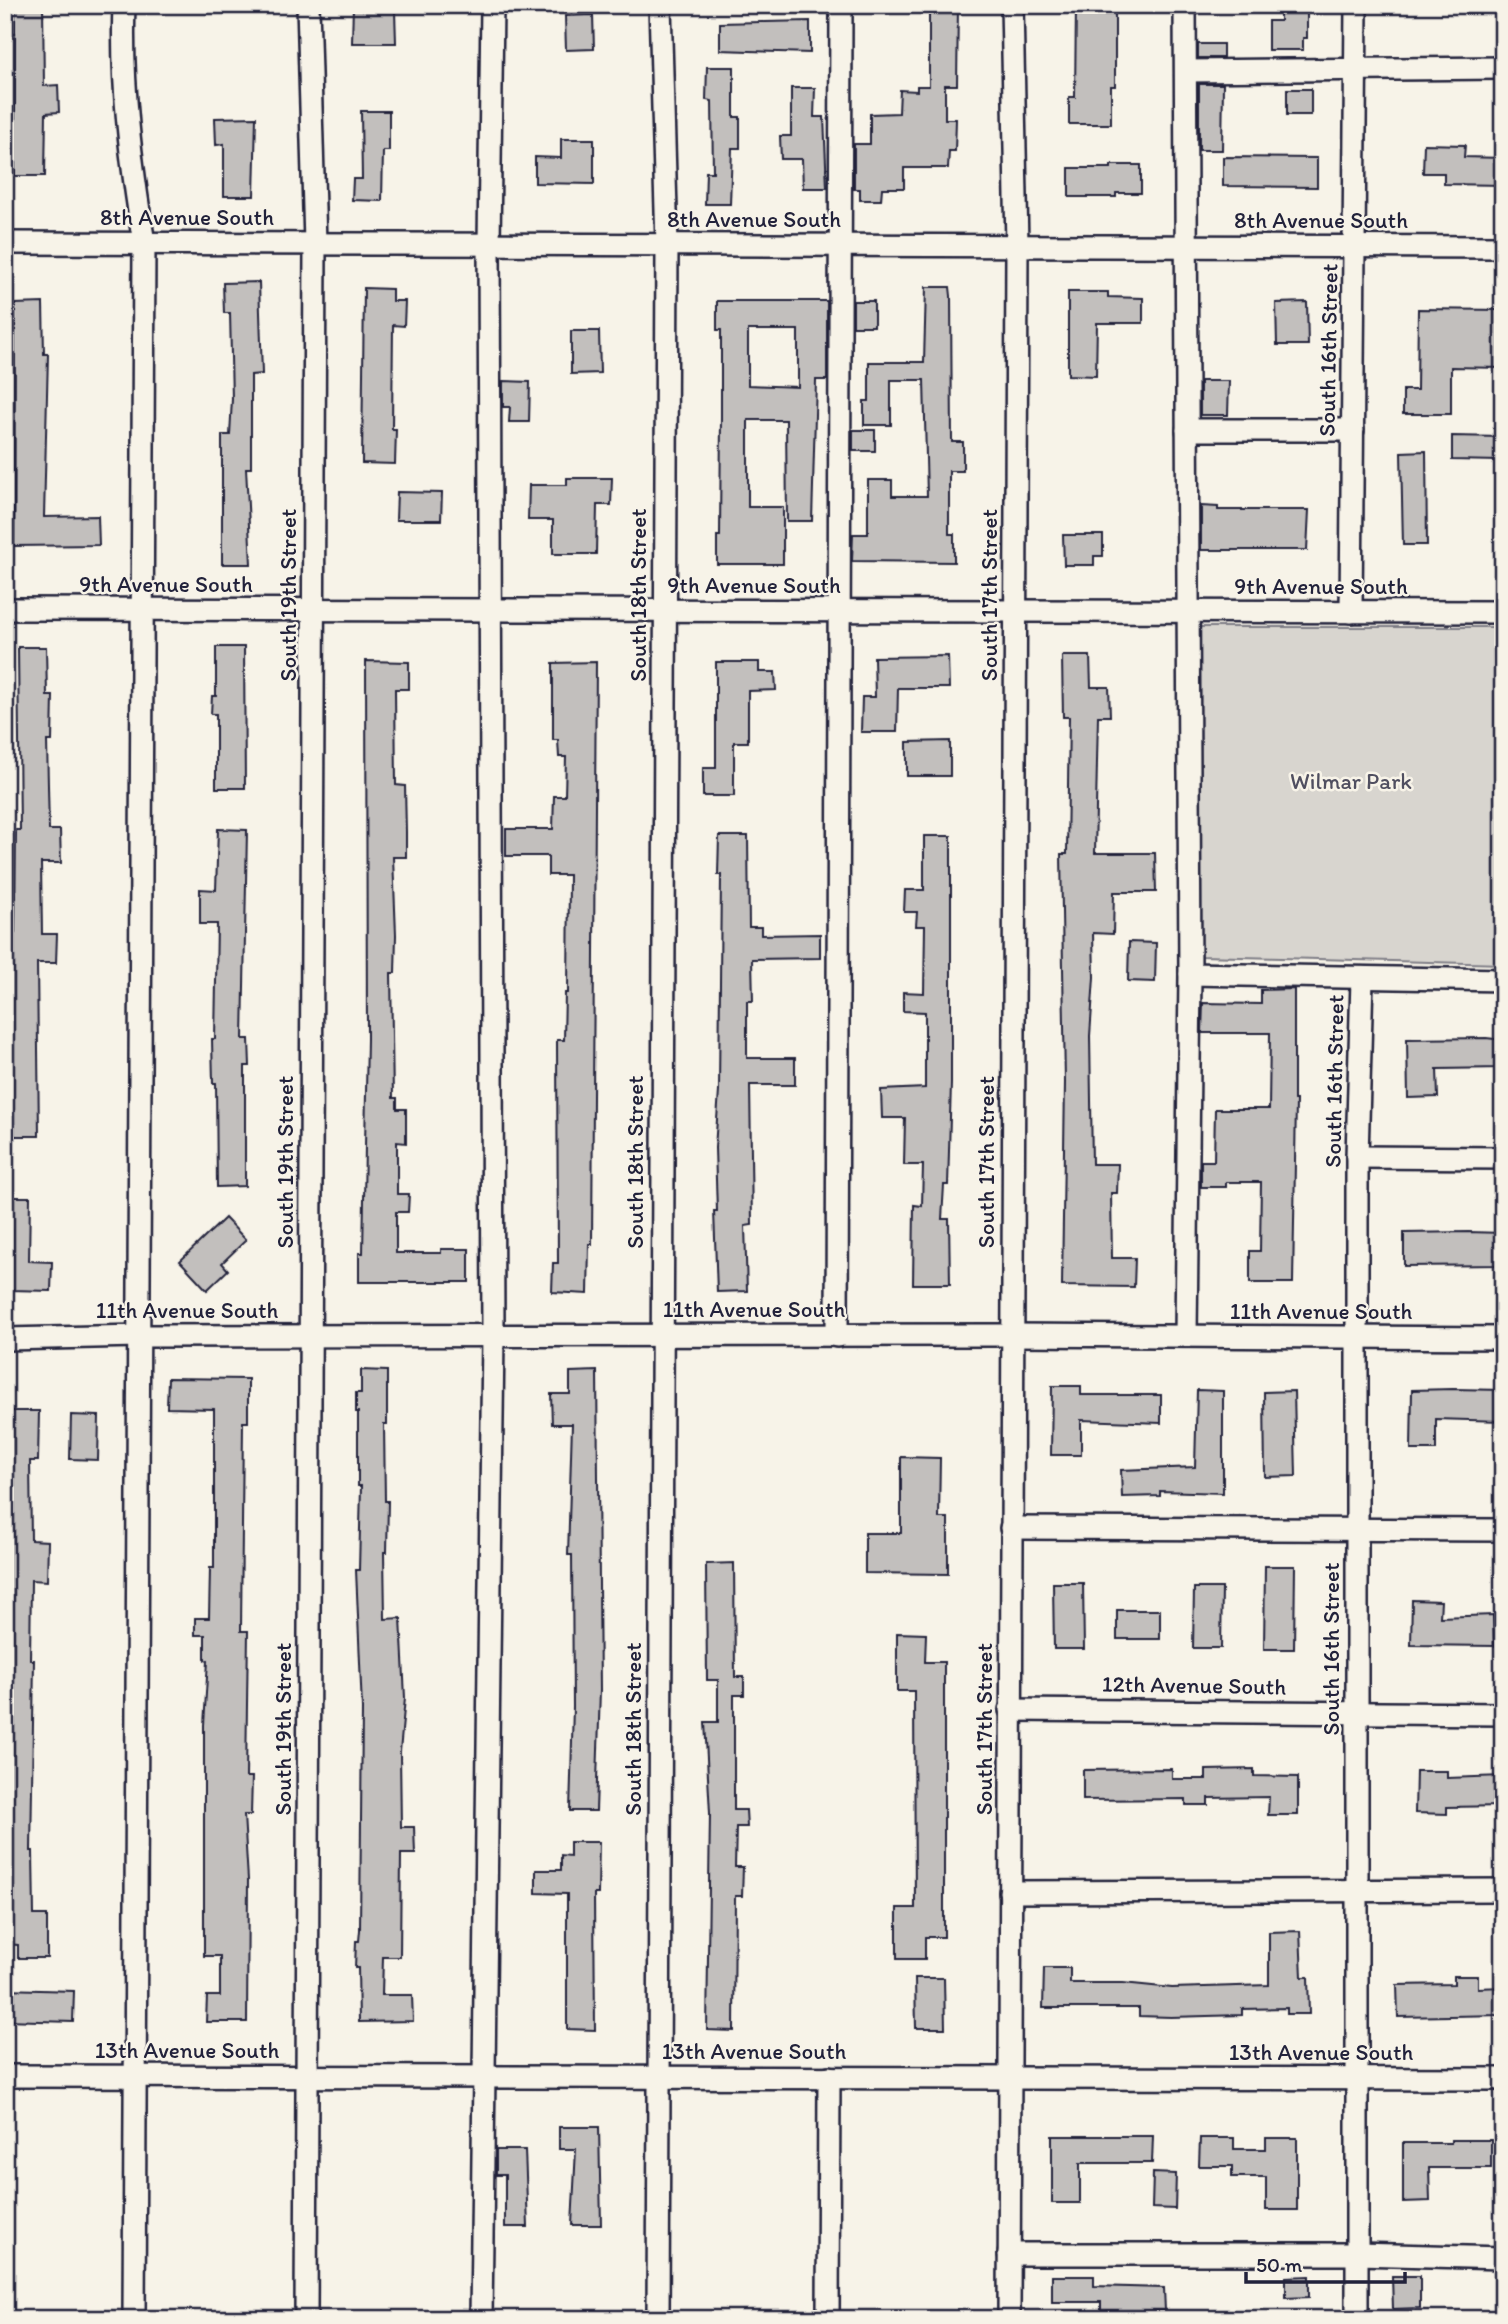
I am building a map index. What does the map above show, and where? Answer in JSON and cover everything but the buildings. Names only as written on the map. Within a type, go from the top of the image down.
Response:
[{"type":"street","points":[[124,5],[122,60],[129,155],[144,243],[134,2319]]},
{"type":"street","name":"South 19th Street","points":[[306,2319],[315,243],[308,5]]},
{"type":"street","points":[[481,2319],[493,1336],[489,244],[492,5]]},
{"type":"street","name":"South 18th Street","points":[[658,2319],[660,1336],[667,245],[660,5]]},
{"type":"street","points":[[837,1336],[837,612],[841,5]]},
{"type":"street","name":"South 17th Street","points":[[1009,2319],[1017,245],[1012,5]]},
{"type":"street","points":[[1185,5],[1190,974],[1186,1336]]},
{"type":"street","name":"South 16th Street","points":[[1351,612],[1356,5]]},
{"type":"street","points":[[1187,71],[1503,68]]},
{"type":"street","name":"8th Avenue South","points":[[5,243],[1503,247]]},
{"type":"street","points":[[1187,430],[1353,430]]},
{"type":"street","name":"9th Avenue South","points":[[5,609],[1503,612]]},
{"type":"street","points":[[1190,974],[1503,980]]},
{"type":"street","name":"South 16th Street","points":[[1357,2319],[1357,1157],[1362,979]]},
{"type":"street","points":[[1357,1157],[1503,1158]]},
{"type":"street","name":"11th Avenue South","points":[[5,1339],[139,1336],[1012,1335],[1503,1338]]},
{"type":"street","points":[[1011,1528],[1503,1530]]},
{"type":"street","name":"12th Avenue South","points":[[1010,1710],[1503,1714]]},
{"type":"street","points":[[1010,1892],[1503,1890]]},
{"type":"street","name":"13th Avenue South","points":[[5,2076],[1503,2079]]},
{"type":"street","points":[[828,2319],[829,2077]]},
{"type":"street","points":[[1009,2254],[1358,2254],[1503,2258]]},
{"type":"green space","name":"Wilmar Park","points":[[1196,627],[1503,627],[1503,964],[1201,956]]}]
